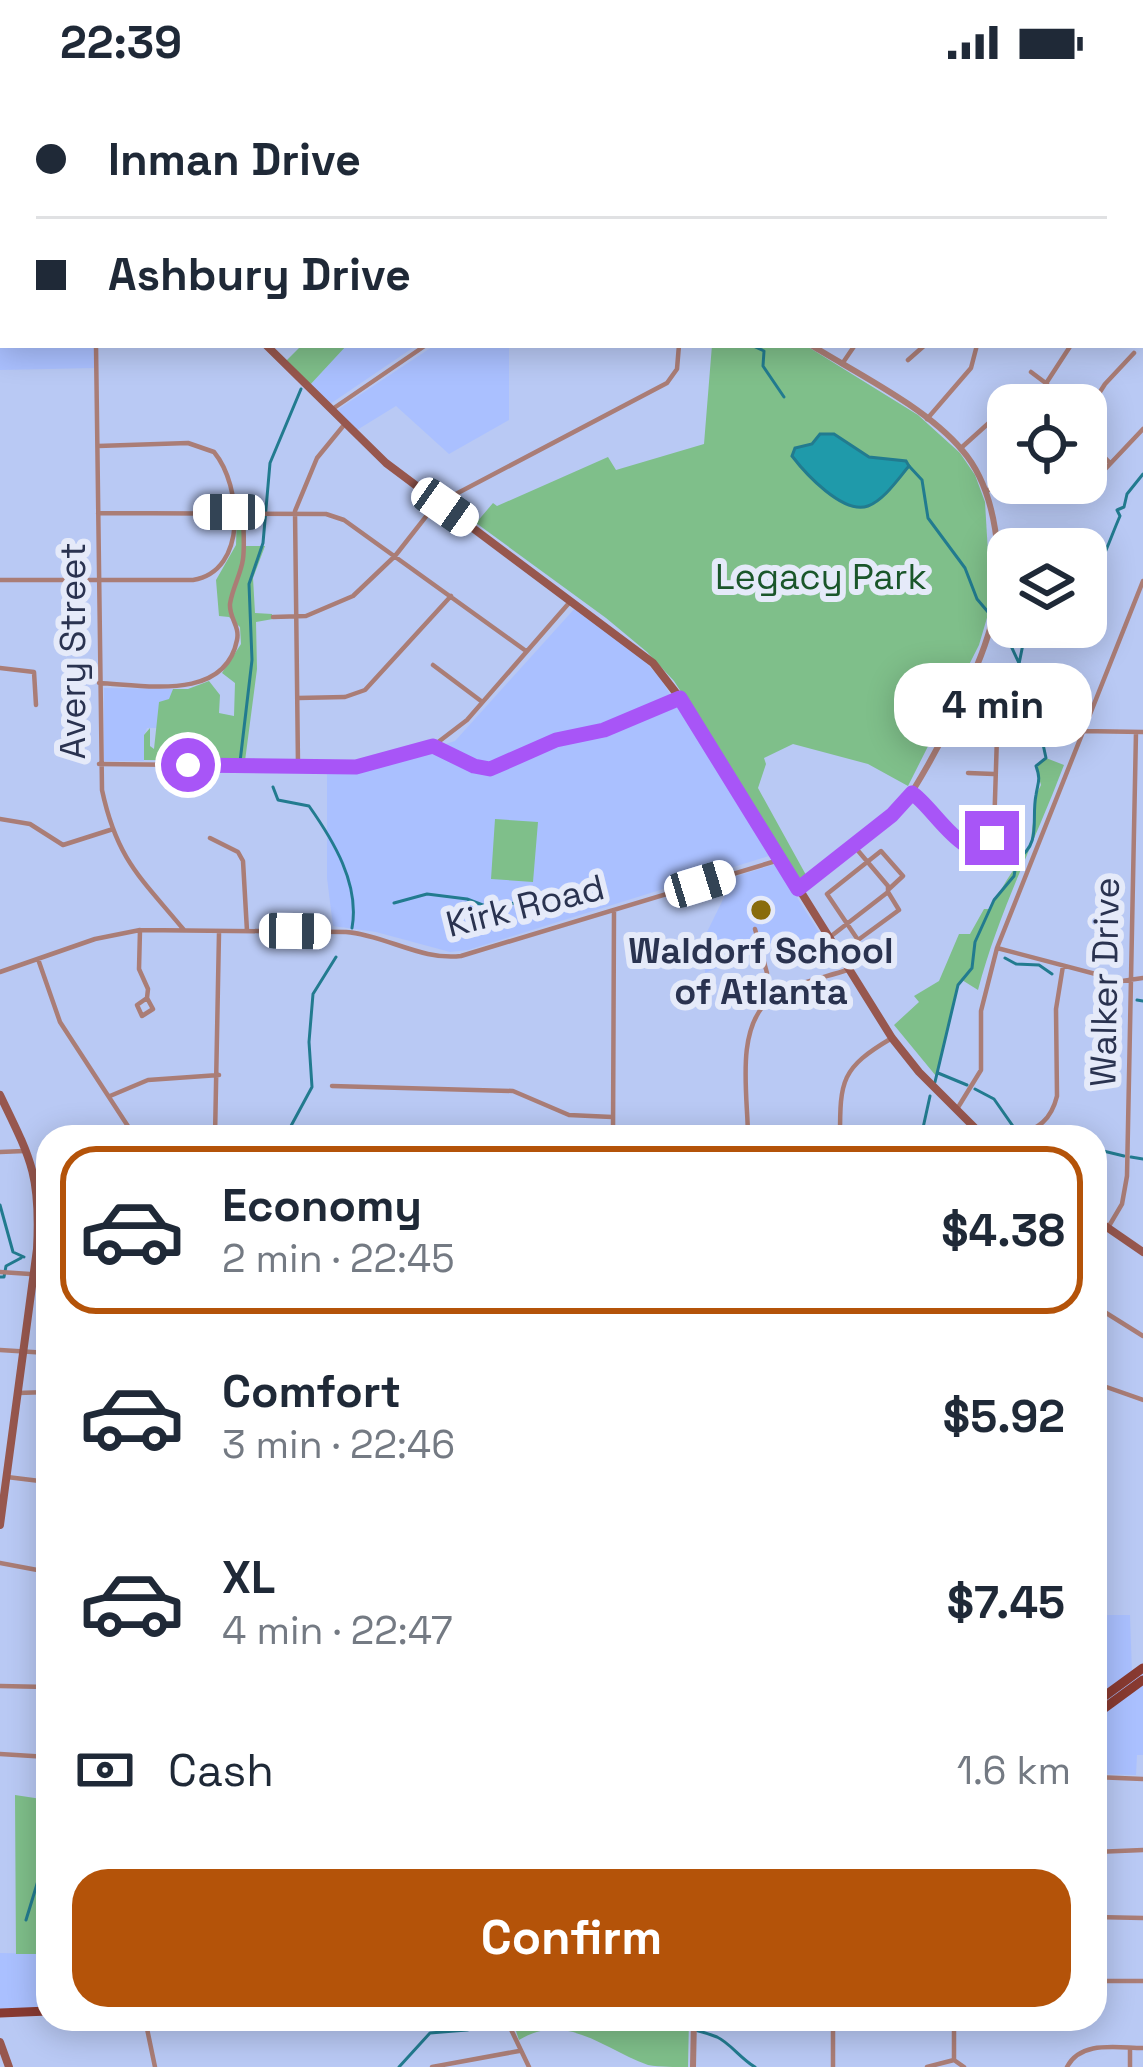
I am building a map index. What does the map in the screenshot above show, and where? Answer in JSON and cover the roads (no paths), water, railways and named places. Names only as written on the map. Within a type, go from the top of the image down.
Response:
[{"type":"main road","points":[[269,348],[344,425],[653,663],[680,698],[892,1038],[965,1125]]},
{"type":"main road","points":[[0,1095],[36,1179]]},
{"type":"main road","points":[[1108,1228],[1143,1252]]},
{"type":"main road","points":[[0,1525],[36,1236]]},
{"type":"main road","points":[[1107,1694],[1143,1668]]},
{"type":"main road","points":[[1107,1706],[1143,1680]]},
{"type":"main road","points":[[0,2013],[36,2012]]},
{"type":"main road","points":[[0,2042],[9,2067]]},
{"type":"street","name":"Avery Street","points":[[96,348],[99,764],[112,830],[128,864],[184,930]]},
{"type":"street","points":[[330,412],[422,348]]},
{"type":"street","points":[[273,617],[305,616],[353,596],[440,503],[667,383],[677,369],[680,348]]},
{"type":"street","points":[[816,348],[927,419],[961,448],[987,490]]},
{"type":"street","points":[[842,364],[853,348]]},
{"type":"street","points":[[908,360],[922,348]]},
{"type":"street","points":[[927,419],[971,368],[976,348]]},
{"type":"street","points":[[1031,372],[1047,384],[1069,348]]},
{"type":"street","points":[[1105,384],[1134,353]]},
{"type":"street","points":[[298,766],[295,512],[316,458],[344,425]]},
{"type":"street","points":[[961,448],[987,425]]},
{"type":"street","points":[[1107,466],[1143,429]]},
{"type":"street","points":[[0,580],[205,578],[224,566],[230,554],[232,512],[223,463],[201,445],[98,446]]},
{"type":"street","points":[[1107,460],[1110,463]]},
{"type":"street","points":[[99,683],[189,686],[224,666],[237,641],[238,628],[230,610],[243,561],[244,512]]},
{"type":"street","points":[[98,513],[326,514],[344,520],[526,651]]},
{"type":"street","points":[[955,1111],[981,1070],[982,1010],[997,948],[1143,581]]},
{"type":"street","points":[[298,698],[345,697],[365,691],[452,596]]},
{"type":"street","points":[[99,764],[356,767],[433,746],[451,735],[571,600]]},
{"type":"street","points":[[798,889],[892,815],[912,793],[987,632]]},
{"type":"street","points":[[434,665],[482,702]]},
{"type":"street","points":[[0,668],[34,672],[36,705]]},
{"type":"street","points":[[912,793],[967,848],[984,849],[992,838],[998,705],[989,686],[971,674]]},
{"type":"street","points":[[433,746],[490,769],[556,740],[604,730],[680,698]]},
{"type":"street","points":[[1082,731],[1139,732]]},
{"type":"street","name":"Walker Drive","points":[[1108,1228],[1126,1187],[1139,732]]},
{"type":"street","points":[[968,773],[994,774]]},
{"type":"street","points":[[0,819],[30,824],[63,845],[112,830]]},
{"type":"street","points":[[210,838],[238,853],[243,861],[247,931]]},
{"type":"street","points":[[828,939],[846,926],[888,891],[903,874],[884,852],[867,862],[827,893],[846,926],[860,939],[898,910],[888,891],[867,862],[854,846]]},
{"type":"street","name":"Kirk Road","points":[[0,972],[94,940],[140,930],[368,934],[448,958],[779,860]]},
{"type":"street","points":[[613,1125],[614,911]]},
{"type":"street","points":[[161,931],[167,912]]},
{"type":"street","points":[[754,929],[767,973]]},
{"type":"street","points":[[140,930],[140,969],[147,998]]},
{"type":"street","points":[[216,1125],[219,931]]},
{"type":"street","points":[[997,948],[1130,980],[1143,978]]},
{"type":"street","points":[[38,959],[60,1022],[128,1125]]},
{"type":"street","points":[[1039,1125],[1054,1109],[1057,1096],[1056,1009],[1063,965]]},
{"type":"street","points":[[748,1125],[748,1041],[755,1017],[778,994],[847,970]]},
{"type":"street","points":[[841,1125],[844,1078],[856,1060],[892,1038]]},
{"type":"street","points":[[110,1096],[148,1080],[219,1075]]},
{"type":"street","points":[[332,1086],[513,1091],[569,1114],[612,1117]]},
{"type":"street","points":[[0,1152],[27,1150]]},
{"type":"street","points":[[0,1272],[9,1273],[35,1261]]},
{"type":"street","points":[[1107,1314],[1143,1336]]},
{"type":"street","points":[[0,1350],[36,1352]]},
{"type":"street","points":[[1107,1387],[1143,1400]]},
{"type":"street","points":[[18,1393],[36,1392]]},
{"type":"street","points":[[7,1477],[36,1481]]},
{"type":"street","points":[[0,1563],[36,1570]]},
{"type":"street","points":[[0,1686],[36,1687]]},
{"type":"street","points":[[0,1754],[36,1756]]},
{"type":"street","points":[[1107,1778],[1143,1779]]},
{"type":"street","points":[[1107,1852],[1143,1850]]},
{"type":"street","points":[[1107,1917],[1143,1918]]},
{"type":"street","points":[[1107,1981],[1143,1981]]},
{"type":"street","points":[[148,2031],[155,2067]]},
{"type":"street","points":[[511,2031],[529,2067]]},
{"type":"street","points":[[693,2067],[694,2031]]},
{"type":"street","points":[[833,2031],[833,2067]]},
{"type":"street","points":[[953,2060],[954,2031]]},
{"type":"street","points":[[1066,2067],[1083,2050],[1143,2047]]},
{"type":"street","points":[[1130,2048],[1130,2067]]},
{"type":"street","points":[[432,2067],[519,2051]]},
{"type":"street","points":[[927,2067],[953,2060],[964,2067]]},
{"type":"waterway","points":[[758,348],[764,351],[763,366],[784,397]]},
{"type":"waterway","points":[[270,764],[240,762],[252,660],[249,584],[263,543],[270,463],[301,389]]},
{"type":"waterway","points":[[909,466],[922,480],[928,518],[965,568],[987,611]]},
{"type":"waterway","points":[[1107,547],[1120,516],[1117,510],[1124,507],[1127,494],[1143,474]]},
{"type":"waterway","points":[[935,1082],[958,985],[972,968],[975,942],[994,900],[1014,876],[1017,859],[1033,838],[1039,781],[1036,766],[1046,758],[1031,689],[1012,648]]},
{"type":"waterway","points":[[1019,664],[1022,648]]},
{"type":"waterway","points":[[273,787],[278,800],[309,806],[335,848],[352,895],[352,928]]},
{"type":"waterway","points":[[394,903],[427,894],[488,907],[542,899]]},
{"type":"waterway","points":[[291,1125],[312,1087],[313,994],[336,957]]},
{"type":"waterway","points":[[1005,958],[1016,964],[1039,965],[1052,974]]},
{"type":"waterway","points":[[1137,1000],[1143,1001]]},
{"type":"waterway","points":[[938,1073],[967,1085]]},
{"type":"waterway","points":[[975,1089],[994,1099],[1012,1125]]},
{"type":"waterway","points":[[924,1125],[930,1096]]},
{"type":"waterway","points":[[1107,1152],[1124,1156]]},
{"type":"waterway","points":[[1131,1157],[1143,1159]]},
{"type":"waterway","points":[[0,1205],[13,1252],[24,1257]]},
{"type":"waterway","points":[[0,1277],[6,1266],[21,1258]]},
{"type":"waterway","points":[[26,1920],[36,1887]]},
{"type":"waterway","points":[[399,2067],[430,2033],[455,2031]]},
{"type":"waterway","points":[[696,2031],[717,2037],[755,2067]]},
{"type":"place","name":"Waldorf School of Atlanta","points":[[761,910]]},
{"type":"park label","name":"Legacy Park","points":[[821,576]]}]
